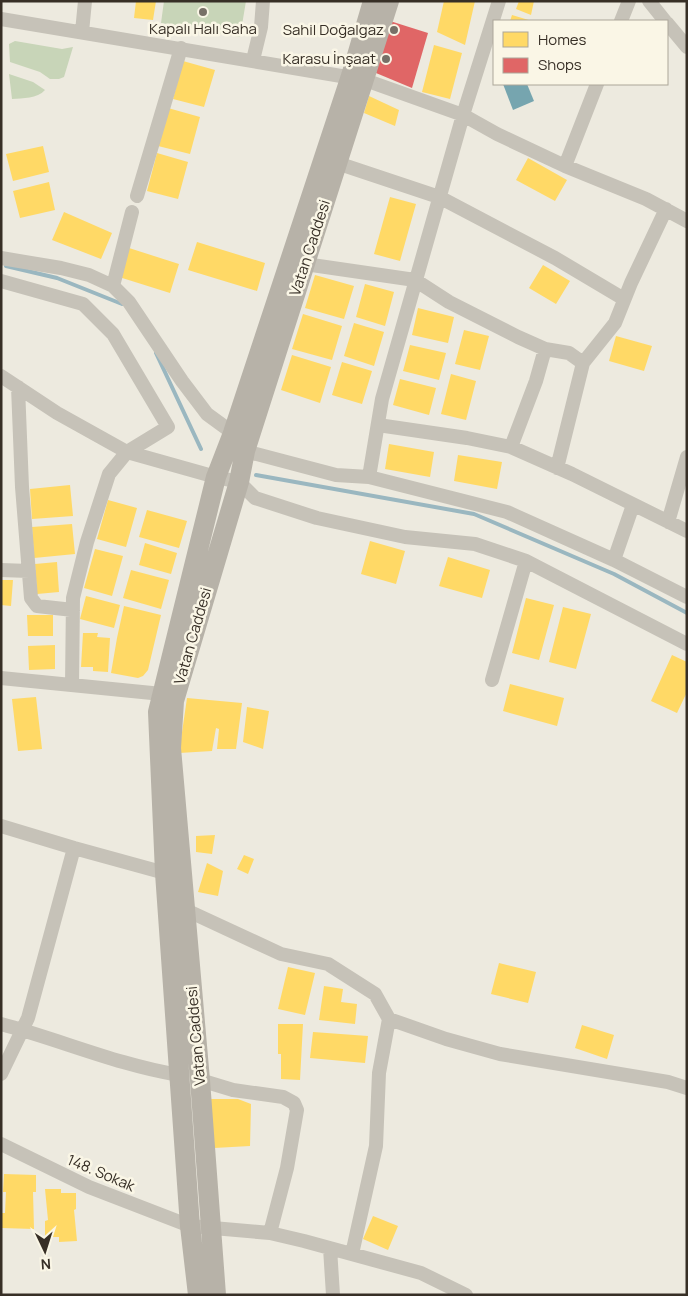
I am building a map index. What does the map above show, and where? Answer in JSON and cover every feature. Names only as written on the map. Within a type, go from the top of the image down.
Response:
[{"type":"main road","name":"Vatan Caddesi","points":[[216,1295],[200,1080],[171,748],[174,701],[239,482],[245,451],[337,164],[358,78],[373,1]]},
{"type":"main road","name":"Vatan Caddesi","points":[[198,1295],[190,1226],[165,873],[158,712],[216,477],[358,78],[389,1]]},
{"type":"street","points":[[82,32],[85,1]]},
{"type":"street","points":[[253,60],[261,27],[263,1]]},
{"type":"street","points":[[369,478],[382,399],[463,114],[499,1]]},
{"type":"street","points":[[621,20],[629,1]]},
{"type":"street","points":[[649,1],[664,20]]},
{"type":"street","points":[[1,18],[358,78],[463,114],[497,134],[565,166],[646,199],[687,221]]},
{"type":"street","points":[[668,23],[687,34]]},
{"type":"street","points":[[668,24],[687,47]]},
{"type":"street","points":[[137,196],[180,48]]},
{"type":"street","points":[[565,166],[597,85]]},
{"type":"street","points":[[337,164],[439,197],[555,258],[624,300]]},
{"type":"street","points":[[557,468],[583,363],[614,323],[666,209]]},
{"type":"street","points":[[113,286],[132,212]]},
{"type":"street","points":[[1,258],[61,268],[89,276],[113,286],[133,308],[182,381],[207,414],[232,433]]},
{"type":"street","points":[[304,264],[415,280],[449,302],[545,349],[569,354],[583,363]]},
{"type":"street","points":[[1,281],[83,304],[113,334],[168,427],[127,452],[109,474],[86,542],[73,598],[72,684]]},
{"type":"street","points":[[511,448],[536,381],[545,349]]},
{"type":"street","points":[[1,376],[58,413],[127,452],[239,482],[255,498],[317,518],[405,537],[475,544],[526,561],[687,644]]},
{"type":"street","points":[[18,387],[22,487],[31,598],[37,606],[73,610]]},
{"type":"street","points":[[378,425],[467,438],[511,448],[557,468],[687,531]]},
{"type":"street","points":[[245,451],[336,474],[369,478],[507,512],[614,560],[687,597]]},
{"type":"street","points":[[668,522],[687,457]]},
{"type":"street","points":[[614,560],[633,505]]},
{"type":"street","points":[[492,680],[526,561]]},
{"type":"street","points":[[1,570],[29,572]]},
{"type":"street","points":[[1,678],[162,694]]},
{"type":"street","points":[[1,826],[165,873]]},
{"type":"street","points":[[1,1074],[28,1018],[74,848]]},
{"type":"street","points":[[186,910],[281,954],[328,964],[375,994],[389,1019],[379,1074],[376,1146],[352,1254]]},
{"type":"street","points":[[389,1019],[446,1039],[500,1054],[668,1082],[687,1088]]},
{"type":"street","points":[[1,1024],[115,1061],[153,1071],[179,1075]]},
{"type":"street","points":[[200,1080],[234,1090],[283,1097],[294,1103],[297,1110],[287,1168],[270,1233]]},
{"type":"street","name":"148. Sokak","points":[[1,1144],[89,1187],[190,1226],[270,1233],[330,1248],[421,1273],[466,1295]]},
{"type":"street","points":[[330,1248],[333,1295]]},
{"type":"green space","name":"Kapalı Halı Saha","points":[[164,1],[246,1],[240,37],[161,23]]},
{"type":"green space","points":[[15,41],[62,49],[73,47],[64,77],[50,79],[40,72],[10,62],[9,44]]},
{"type":"green space","points":[[9,74],[33,82],[45,90],[34,97],[12,99]]},
{"type":"building: Homes","points":[[136,1],[156,1],[153,20],[134,18]]},
{"type":"building: Homes","points":[[444,1],[475,1],[465,45],[437,32]]},
{"type":"building: Homes","points":[[519,1],[534,1],[531,15],[516,9]]},
{"type":"building: Homes","points":[[512,15],[529,20],[510,20]]},
{"type":"building: Homes","points":[[434,45],[462,53],[450,99],[422,92]]},
{"type":"building: Homes","points":[[183,61],[215,70],[204,107],[173,99]]},
{"type":"building: Homes","points":[[369,96],[399,110],[395,126],[364,113]]},
{"type":"building: Homes","points":[[168,108],[200,117],[190,154],[158,146]]},
{"type":"building: Homes","points":[[43,146],[49,172],[13,181],[6,154]]},
{"type":"building: Homes","points":[[157,153],[188,162],[178,199],[147,191]]},
{"type":"building: Homes","points":[[528,158],[567,180],[555,201],[516,180]]},
{"type":"building: Homes","points":[[49,182],[55,210],[20,218],[13,191]]},
{"type":"building: Homes","points":[[390,197],[416,204],[400,261],[374,254]]},
{"type":"building: Homes","points":[[64,212],[112,233],[101,259],[52,240]]},
{"type":"building: Homes","points":[[197,242],[265,263],[257,291],[188,270]]},
{"type":"building: Homes","points":[[129,248],[179,264],[170,293],[119,277]]},
{"type":"building: Homes","points":[[543,265],[570,281],[556,304],[529,288]]},
{"type":"building: Homes","points":[[315,275],[354,286],[344,319],[305,308]]},
{"type":"building: Homes","points":[[365,284],[394,292],[385,326],[356,317]]},
{"type":"building: Homes","points":[[418,308],[454,317],[448,343],[412,335]]},
{"type":"building: Homes","points":[[303,314],[342,326],[332,360],[292,349]]},
{"type":"building: Homes","points":[[354,323],[384,332],[374,366],[344,356]]},
{"type":"building: Homes","points":[[464,330],[489,336],[480,370],[455,364]]},
{"type":"building: Homes","points":[[616,336],[652,346],[644,371],[609,361]]},
{"type":"building: Homes","points":[[410,345],[446,353],[439,380],[403,371]]},
{"type":"building: Homes","points":[[292,355],[331,367],[320,403],[281,390]]},
{"type":"building: Homes","points":[[342,362],[372,371],[362,404],[332,395]]},
{"type":"building: Homes","points":[[451,374],[476,381],[466,420],[441,414]]},
{"type":"building: Homes","points":[[400,379],[436,388],[429,415],[393,405]]},
{"type":"building: Homes","points":[[389,444],[434,452],[430,477],[385,469]]},
{"type":"building: Homes","points":[[458,455],[502,462],[497,489],[454,481]]},
{"type":"building: Homes","points":[[70,485],[73,516],[32,519],[30,489]]},
{"type":"building: Homes","points":[[108,500],[137,508],[126,547],[97,539]]},
{"type":"building: Homes","points":[[147,510],[187,521],[179,548],[139,537]]},
{"type":"building: Homes","points":[[72,524],[75,554],[34,558],[32,527]]},
{"type":"building: Homes","points":[[370,541],[405,551],[396,584],[361,574]]},
{"type":"building: Homes","points":[[145,543],[177,553],[171,574],[139,565]]},
{"type":"building: Homes","points":[[95,549],[123,556],[112,596],[84,588]]},
{"type":"building: Homes","points":[[448,557],[490,570],[482,598],[439,586]]},
{"type":"building: Homes","points":[[57,562],[59,592],[37,594],[35,564]]},
{"type":"building: Homes","points":[[131,570],[169,580],[161,609],[123,598]]},
{"type":"building: Homes","points":[[1,580],[13,580],[11,606],[1,605]]},
{"type":"building: Homes","points":[[86,596],[120,605],[114,628],[80,619]]},
{"type":"building: Homes","points":[[526,598],[554,605],[539,660],[512,653]]},
{"type":"building: Homes","points":[[124,606],[161,615],[148,670],[143,676],[138,678],[111,673]]},
{"type":"building: Homes","points":[[563,607],[591,614],[576,669],[549,662]]},
{"type":"building: Homes","points":[[27,615],[53,615],[53,636],[28,636]]},
{"type":"building: Homes","points":[[83,633],[98,633],[97,637],[110,638],[108,672],[93,671],[93,667],[81,667]]},
{"type":"building: Homes","points":[[55,645],[55,669],[29,670],[28,646]]},
{"type":"building: Homes","points":[[672,655],[687,662],[687,692],[677,713],[651,701]]},
{"type":"building: Homes","points":[[510,684],[564,698],[557,726],[503,711]]},
{"type":"building: Homes","points":[[36,697],[42,749],[18,751],[12,699]]},
{"type":"building: Homes","points":[[187,698],[242,703],[236,749],[217,749],[219,729],[216,728],[212,751],[179,753]]},
{"type":"building: Homes","points":[[247,707],[269,711],[263,749],[243,742]]},
{"type":"building: Homes","points":[[215,835],[212,854],[196,852],[196,836]]},
{"type":"building: Homes","points":[[244,855],[254,859],[248,874],[237,869]]},
{"type":"building: Homes","points":[[207,863],[223,871],[218,896],[198,892]]},
{"type":"building: Homes","points":[[499,963],[536,972],[528,1003],[491,994]]},
{"type":"building: Homes","points":[[288,967],[315,973],[305,1015],[278,1009]]},
{"type":"building: Homes","points":[[324,986],[343,989],[341,1002],[357,1004],[355,1024],[319,1020]]},
{"type":"building: Homes","points":[[278,1024],[303,1024],[300,1080],[281,1079],[281,1054],[278,1054]]},
{"type":"building: Homes","points":[[582,1025],[614,1035],[607,1059],[575,1048]]},
{"type":"building: Homes","points":[[313,1032],[368,1036],[365,1063],[310,1058]]},
{"type":"building: Homes","points":[[210,1099],[238,1099],[251,1104],[250,1146],[214,1148]]},
{"type":"building: Homes","points":[[4,1174],[36,1175],[36,1192],[33,1192],[34,1229],[2,1228],[2,1213],[5,1213],[6,1192],[3,1192]]},
{"type":"building: Homes","points":[[45,1189],[61,1189],[61,1193],[76,1193],[76,1209],[74,1210],[77,1241],[59,1242],[59,1237],[45,1237],[45,1221],[48,1220]]},
{"type":"building: Homes","points":[[373,1216],[398,1226],[388,1250],[363,1239]]},
{"type":"building: Shops","points":[[390,21],[428,33],[412,88],[376,73]]},
{"type":"building: Public","points":[[503,85],[527,85],[534,101],[513,110]]},
{"type":"waterway","points":[[6,266],[57,278],[122,304]]},
{"type":"waterway","points":[[156,353],[201,449]]},
{"type":"waterway","points":[[256,475],[474,514],[614,574],[687,613]]},
{"type":"place","name":"Kapalı Halı Saha","points":[[203,12]]},
{"type":"place","name":"Sahil Doğalgaz","points":[[394,30]]},
{"type":"place","name":"Karasu İnşaat","points":[[386,59]]}]
